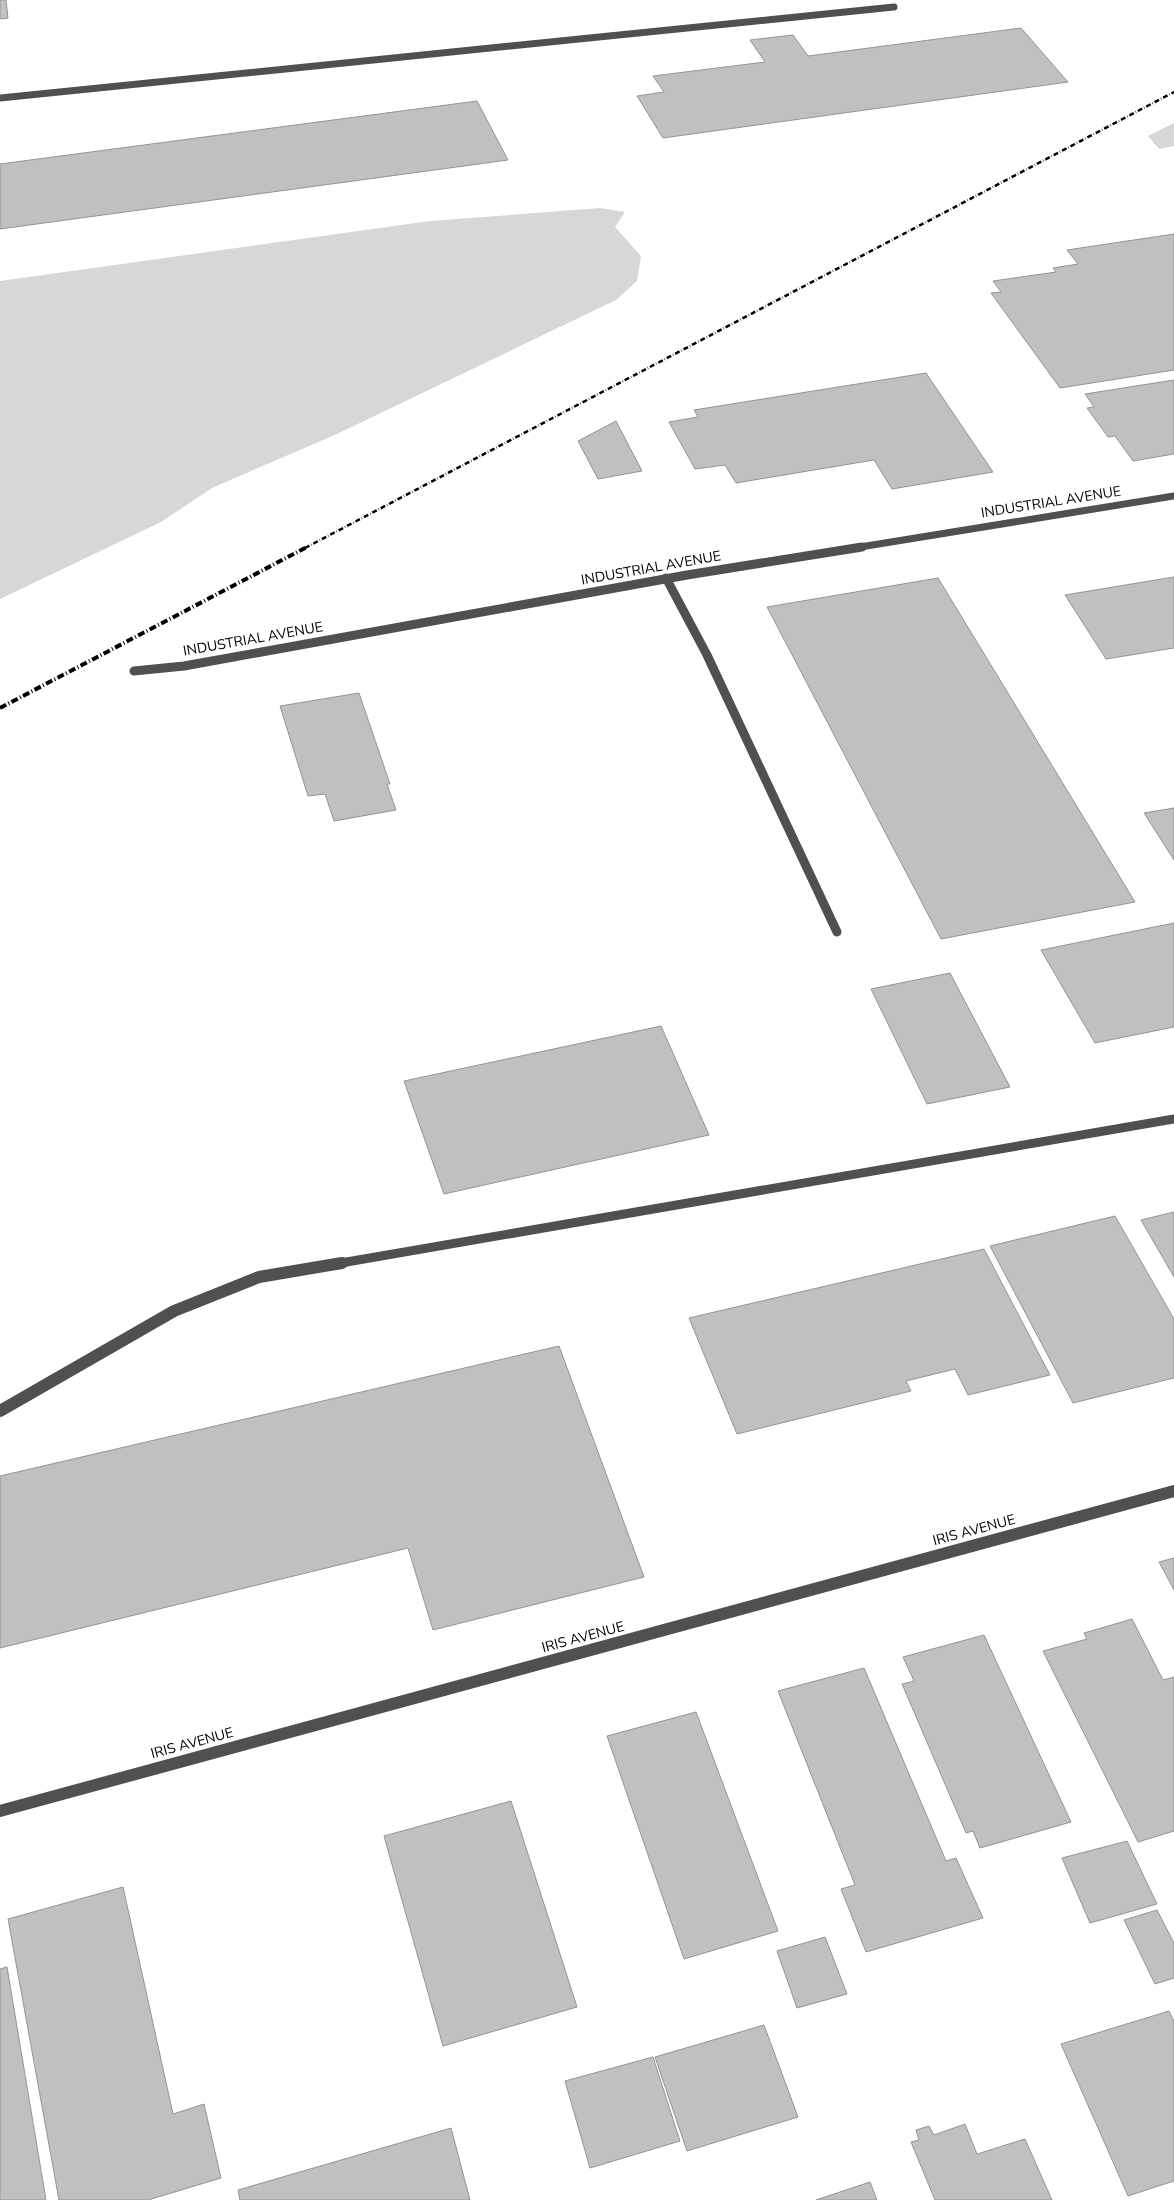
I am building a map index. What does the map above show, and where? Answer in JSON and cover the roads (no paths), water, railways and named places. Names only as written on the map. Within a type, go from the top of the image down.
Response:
[{"type":"street","points":[[0,98],[894,6]]},
{"type":"street","name":"INDUSTRIAL AVENUE","points":[[134,671],[184,666],[666,578],[1174,496]]},
{"type":"street","points":[[666,578],[707,654],[837,932]]},
{"type":"street","points":[[0,1411],[174,1311],[259,1277],[1174,1118]]},
{"type":"street","name":"IRIS AVENUE","points":[[0,1812],[1174,1491]]},
{"type":"railway","points":[[305,548],[1174,92]]},
{"type":"railway","points":[[0,708],[307,547]]}]
